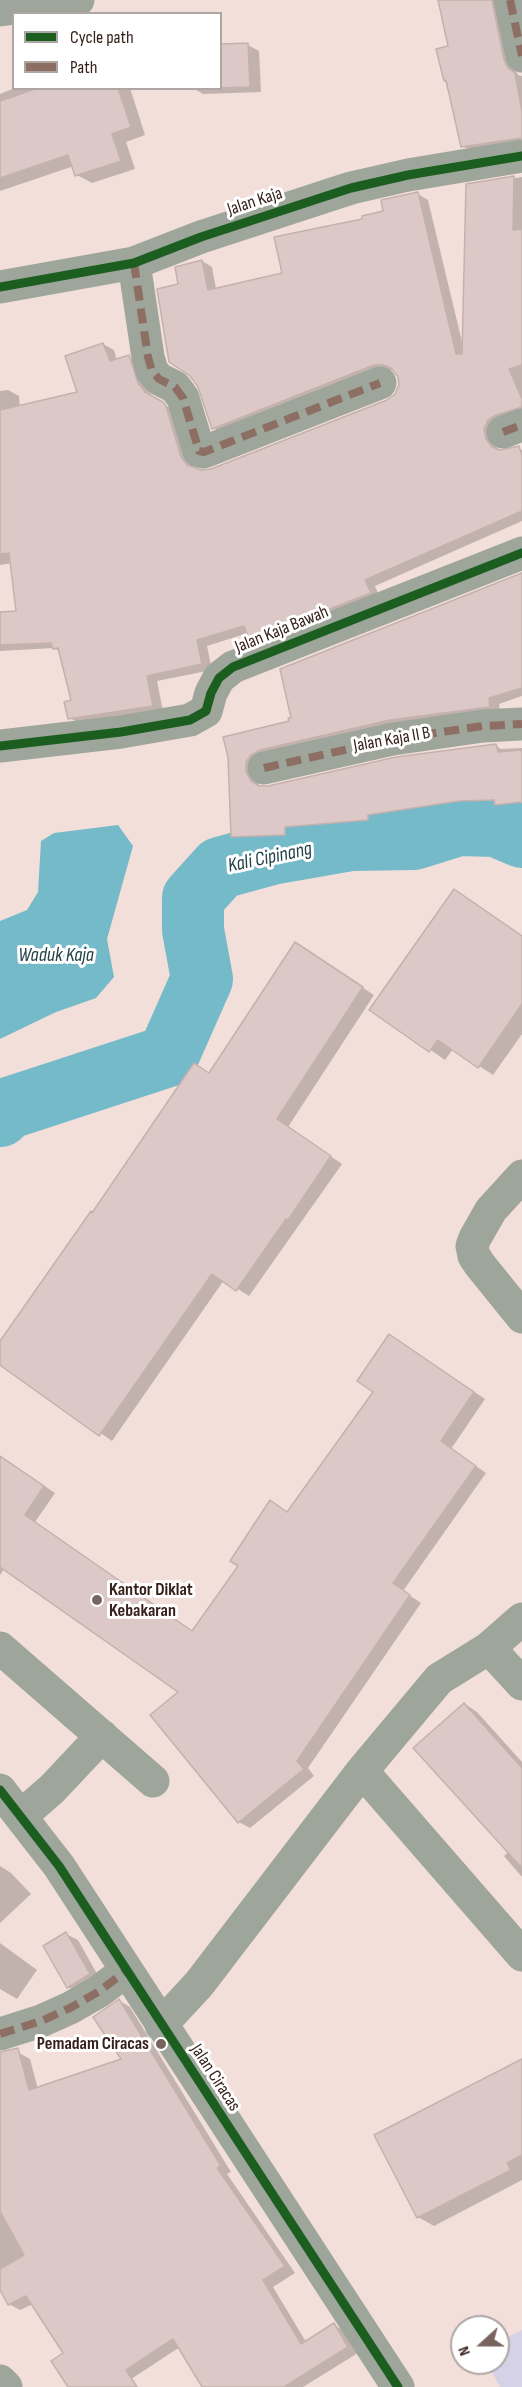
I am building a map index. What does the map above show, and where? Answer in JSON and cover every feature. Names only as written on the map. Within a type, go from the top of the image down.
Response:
[{"type":"street","points":[[0,10],[78,0]]},
{"type":"street","points":[[510,0],[522,56]]},
{"type":"street","name":"Jalan Kaja","points":[[0,287],[134,262],[201,237],[351,188],[408,175],[522,156]]},
{"type":"street","points":[[134,262],[152,371],[159,379],[175,387],[179,392],[198,451],[204,452],[380,383]]},
{"type":"street","name":"Jalan Kaja Bawah","points":[[0,746],[121,732],[190,720],[206,711],[211,693],[219,678],[233,667],[522,553]]},
{"type":"street","name":"Jalan Kaja II B","points":[[264,768],[393,739],[483,726],[522,724]]},
{"type":"street","points":[[517,1191],[482,1224],[472,1246],[474,1256],[480,1265],[522,1317]]},
{"type":"street","points":[[161,2025],[199,1984],[362,1770],[439,1679],[489,1648],[522,1619]]},
{"type":"street","points":[[0,1648],[153,1780]]},
{"type":"street","points":[[489,1648],[522,1684]]},
{"type":"street","points":[[21,1816],[52,1789],[102,1736]]},
{"type":"street","points":[[362,1770],[522,1955]]},
{"type":"street","name":"Jalan Ciracas","points":[[0,1790],[59,1866],[398,2387]]},
{"type":"street","points":[[0,2034],[41,2021],[70,2008],[98,1992],[126,1971]]},
{"type":"street","points":[[0,2381],[6,2387]]},
{"type":"shaded area","points":[[522,2330],[522,2387],[500,2387],[494,2375],[510,2375],[510,2336]]},
{"type":"water","name":"Waduk Kaja","points":[[118,825],[133,846],[107,939],[114,977],[96,998],[56,1012],[0,1039],[0,921],[27,910],[38,892],[41,841],[54,833]]},
{"type":"building","points":[[438,0],[492,0],[504,60],[508,68],[515,73],[522,112],[522,138],[461,147],[446,80],[444,81],[436,49],[448,46]]},
{"type":"building","points":[[248,43],[250,87],[222,88],[222,44]]},
{"type":"building","points":[[32,90],[119,90],[131,127],[112,134],[121,161],[75,176],[68,155],[0,178],[0,101]]},
{"type":"building","points":[[514,176],[513,230],[522,229],[522,365],[509,369],[522,399],[522,407],[496,415],[488,420],[484,429],[486,439],[492,447],[500,450],[519,446],[522,456],[522,511],[365,580],[371,593],[249,640],[244,626],[197,640],[202,664],[147,676],[153,706],[68,719],[64,702],[71,700],[58,648],[53,649],[51,643],[0,645],[0,612],[16,611],[9,553],[0,554],[0,410],[77,392],[65,356],[103,343],[110,361],[129,355],[138,383],[145,392],[166,406],[181,457],[187,465],[201,470],[211,469],[387,400],[395,394],[399,385],[398,377],[391,368],[374,365],[212,429],[198,387],[190,376],[169,362],[157,289],[178,284],[175,267],[202,260],[208,290],[282,273],[274,237],[362,219],[362,216],[383,211],[381,200],[418,192],[456,354],[462,354],[466,184]]},
{"type":"building","points":[[522,573],[522,688],[489,698],[490,707],[390,720],[260,750],[251,755],[246,762],[246,772],[251,781],[259,786],[268,786],[396,757],[496,744],[498,752],[522,750],[522,802],[495,805],[494,800],[459,801],[368,815],[368,820],[285,827],[285,835],[231,837],[228,757],[223,737],[289,721],[288,718],[291,718],[280,669]]},
{"type":"building","points":[[454,889],[522,936],[522,1004],[478,1068],[438,1040],[429,1052],[369,1010]]},
{"type":"building","points":[[295,942],[363,987],[277,1119],[331,1156],[236,1291],[212,1274],[99,1436],[0,1365],[0,1341],[91,1211],[92,1213],[194,1063],[209,1073]]},
{"type":"building","points":[[389,1334],[474,1392],[441,1441],[476,1466],[393,1583],[410,1595],[297,1761],[304,1769],[238,1823],[150,1715],[178,1692],[0,1567],[0,1456],[44,1486],[25,1515],[192,1631],[238,1566],[230,1561],[270,1500],[287,1512],[373,1392],[357,1381]]},
{"type":"building","points":[[464,1703],[522,1768],[522,1868],[413,1748]]},
{"type":"building","points":[[66,1932],[90,1974],[67,1988],[43,1946]]},
{"type":"building","points":[[119,1999],[221,2166],[217,2168],[285,2266],[263,2280],[301,2344],[334,2323],[348,2347],[284,2387],[202,2387],[173,2339],[126,2370],[137,2387],[68,2387],[51,2361],[63,2353],[26,2296],[8,2305],[0,2290],[0,2269],[24,2255],[0,2211],[0,2052],[18,2048],[29,2090],[121,2059],[93,2017]]},
{"type":"building","points":[[522,2059],[522,2155],[507,2163],[511,2170],[417,2218],[374,2135]]},
{"type":"waterway","name":"Kali Cipinang","points":[[0,1116],[6,1109],[168,1056],[202,979],[193,930],[193,898],[220,868],[271,854],[351,840],[414,839],[459,825],[496,826],[522,837]]},
{"type":"waterway","points":[[0,1099],[6,1109]]},
{"type":"marked path","points":[[510,0],[522,56]]},
{"type":"marked path","points":[[134,263],[152,371],[159,379],[175,387],[183,398],[199,451],[204,452],[380,383]]},
{"type":"marked path","points":[[503,432],[522,425]]},
{"type":"marked path","points":[[264,768],[393,739],[483,726],[522,724]]},
{"type":"marked path","points":[[0,2034],[41,2021],[70,2008],[98,1992],[126,1971]]},
{"type":"cycle path","points":[[0,287],[134,263],[201,237],[351,188],[408,175],[522,156]]},
{"type":"cycle path","points":[[0,746],[121,732],[190,720],[206,711],[211,693],[219,678],[233,667],[522,553]]},
{"type":"cycle path","points":[[0,1790],[59,1866],[398,2387]]},
{"type":"place","name":"Kantor Diklat Kebakaran","points":[[97,1600]]},
{"type":"place","name":"Pemadam Ciracas","points":[[161,2044]]}]
